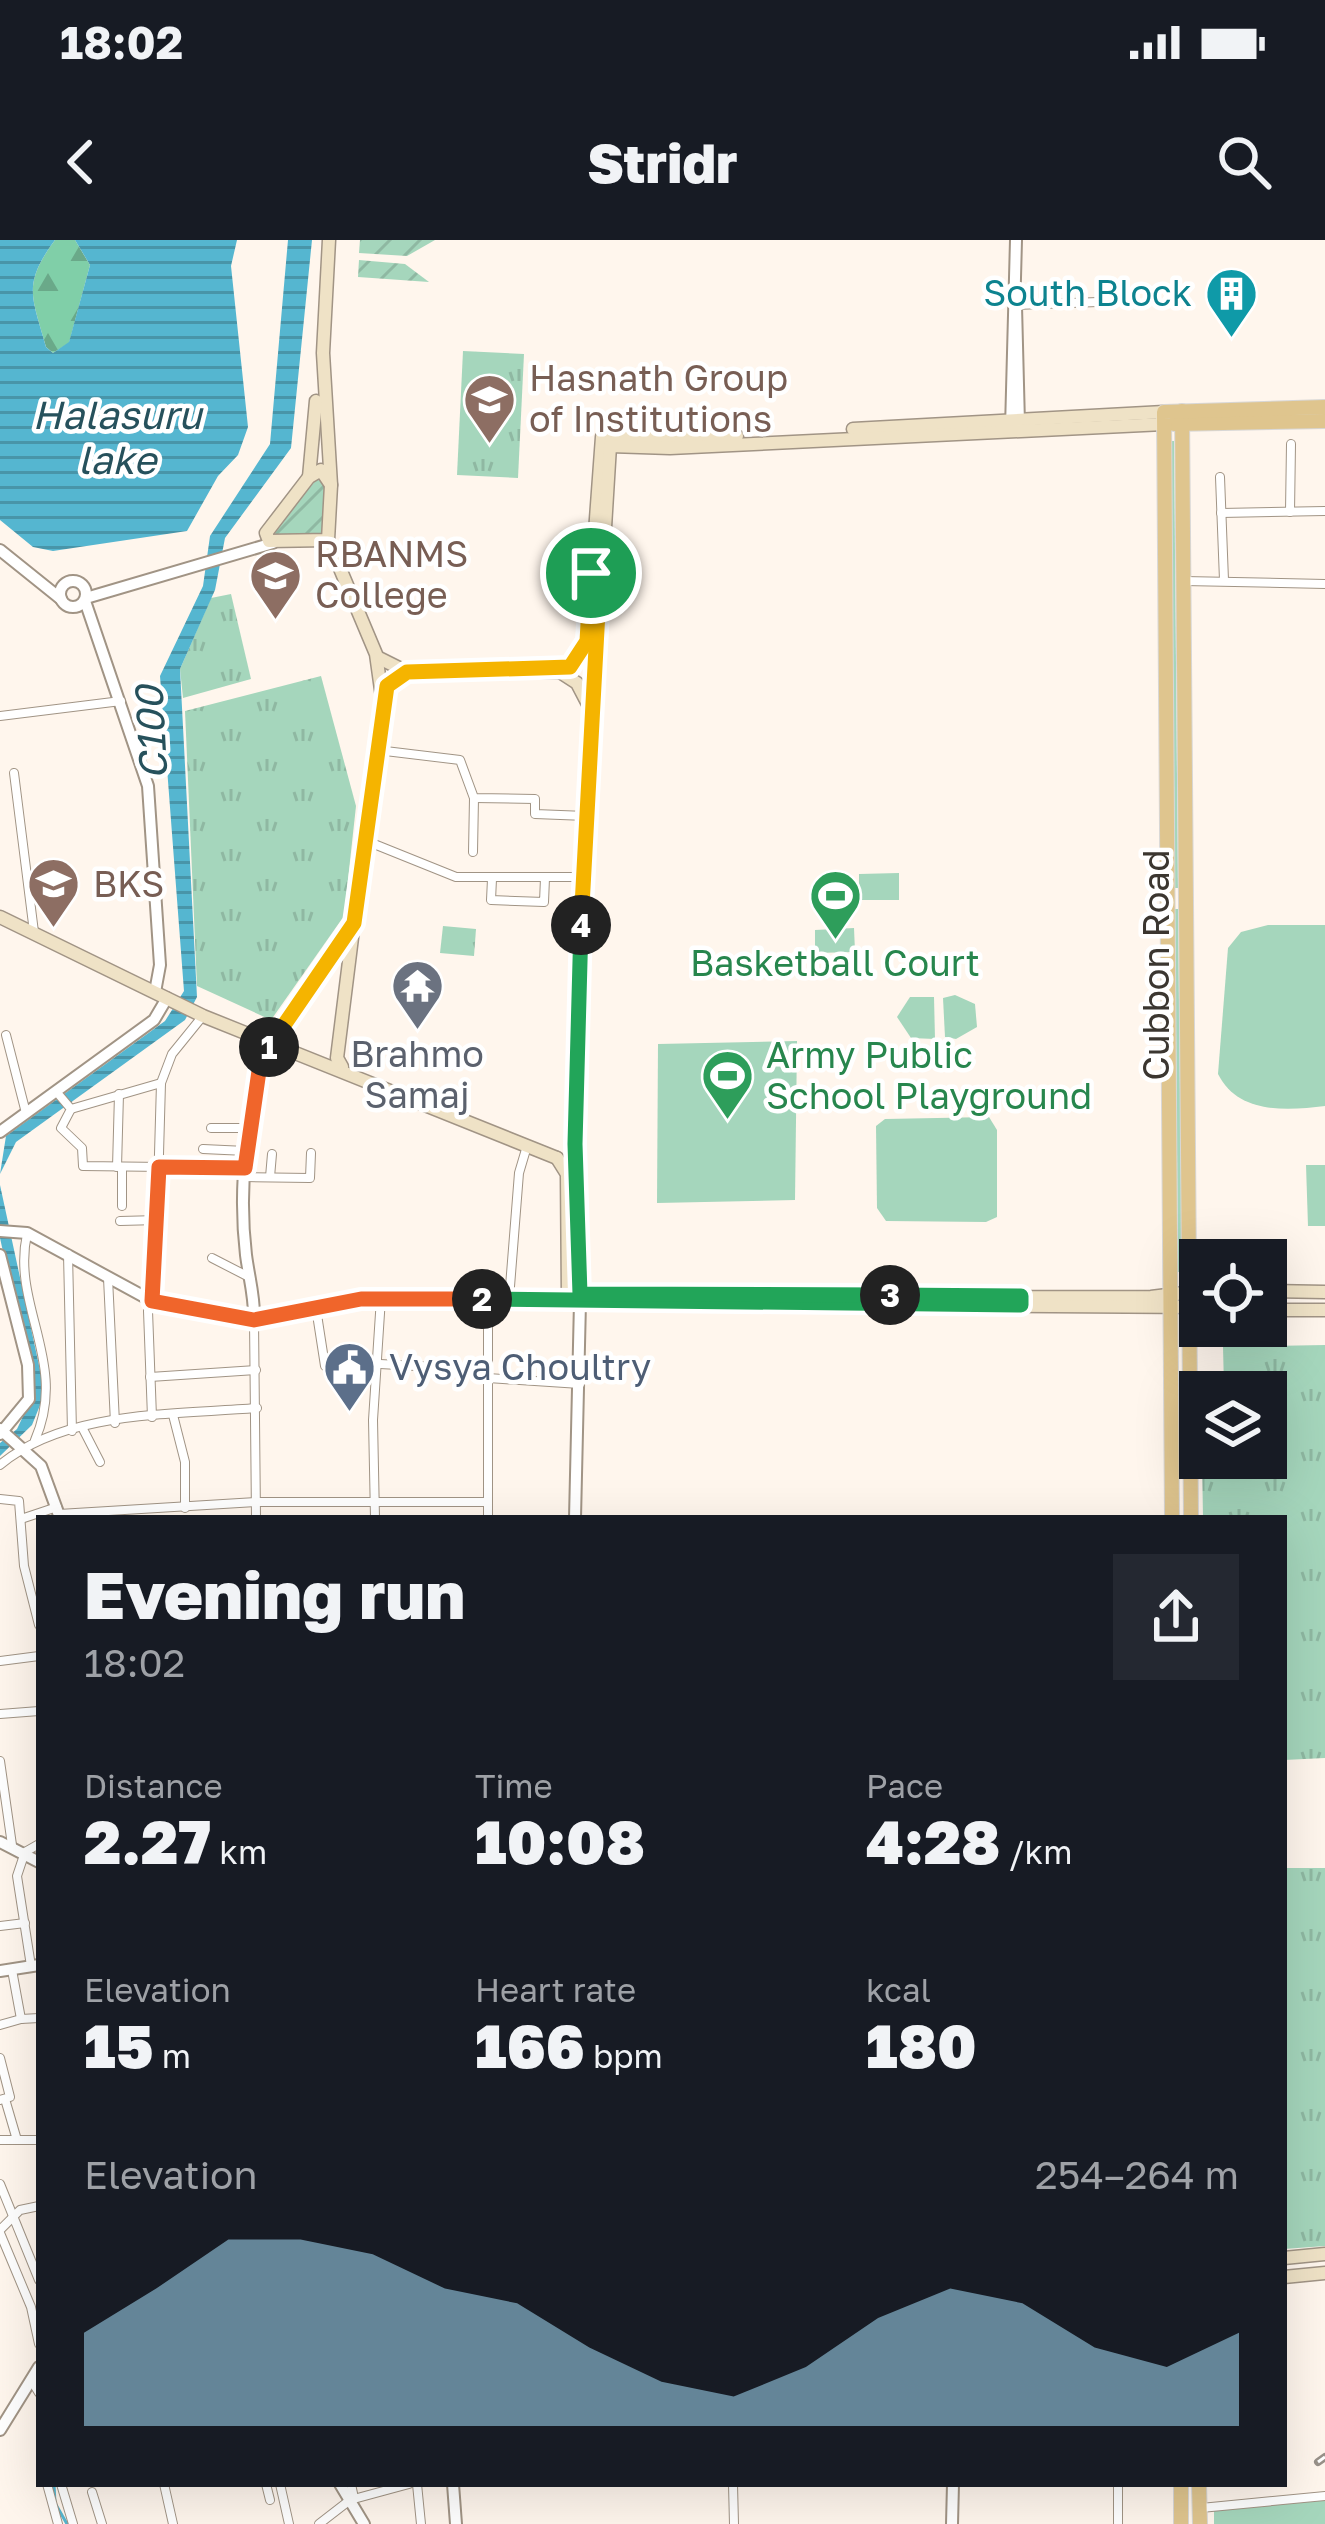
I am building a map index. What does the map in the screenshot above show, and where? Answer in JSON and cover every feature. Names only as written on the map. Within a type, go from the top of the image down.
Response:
[{"type":"main road","points":[[309,478],[326,240]]},
{"type":"main road","points":[[326,240],[323,353],[331,485],[328,539],[376,654],[382,697],[337,1058],[343,1068]]},
{"type":"main road","points":[[576,1298],[583,877],[605,434],[670,444],[1325,407]]},
{"type":"main road","points":[[1182,417],[1325,421]]},
{"type":"main road","name":"Cubbon Road","points":[[1182,417],[1193,1239]]},
{"type":"main road","name":"Cubbon Road","points":[[1164,418],[1172,1515]]},
{"type":"main road","points":[[269,538],[309,478],[321,470],[331,485]]},
{"type":"main road","points":[[269,538],[328,539]]},
{"type":"main road","points":[[376,654],[389,667],[407,672],[560,672],[575,664],[587,641],[595,574]]},
{"type":"main road","points":[[382,697],[391,681],[407,672]]},
{"type":"main road","points":[[560,672],[577,683],[592,712]]},
{"type":"main road","points":[[1166,815],[1186,815]]},
{"type":"main road","points":[[1166,896],[1186,897]]},
{"type":"main road","points":[[0,917],[198,1012],[557,1158],[567,1174],[576,1298]]},
{"type":"main road","points":[[271,1043],[354,923]]},
{"type":"main road","points":[[557,1158],[575,1144]]},
{"type":"main road","points":[[1287,1291],[1325,1292]]},
{"type":"main road","points":[[576,1298],[1179,1300]]},
{"type":"main road","points":[[1287,1310],[1325,1310]]},
{"type":"main road","points":[[1172,1474],[1179,1474]]},
{"type":"main road","name":"Cubbon Road","points":[[1190,1479],[1191,1515]]},
{"type":"main road","points":[[1287,2258],[1325,2254]]},
{"type":"main road","points":[[1287,2277],[1325,2273]]},
{"type":"main road","points":[[1178,2522],[1181,2487]]},
{"type":"street","points":[[1015,422],[1016,240]]},
{"type":"street","points":[[1016,304],[1097,302]]},
{"type":"street","points":[[1290,512],[1291,444]]},
{"type":"street","points":[[1220,477],[1224,580]]},
{"type":"street","points":[[1221,513],[1325,512]]},
{"type":"street","points":[[64,602],[269,538]]},
{"type":"street","points":[[0,550],[64,602],[93,637]]},
{"type":"street","points":[[31,572],[113,589]]},
{"type":"street","points":[[1165,580],[1224,580],[1233,586],[1325,584]]},
{"type":"street","points":[[0,1132],[154,1020],[165,997],[148,786],[122,701],[74,581]]},
{"type":"street","points":[[64,602],[62,587],[74,581]]},
{"type":"street","points":[[0,716],[122,701]]},
{"type":"street","points":[[375,750],[460,760],[474,798],[473,853]]},
{"type":"street","points":[[14,773],[34,933]]},
{"type":"street","points":[[474,798],[535,799],[535,814],[586,815]]},
{"type":"street","points":[[362,840],[456,877],[583,877]]},
{"type":"street","points":[[492,879],[491,900],[544,902],[545,878]]},
{"type":"street","points":[[152,1417],[161,1083],[172,1054],[198,1012]]},
{"type":"street","points":[[6,1035],[5,1062],[26,1114]]},
{"type":"street","points":[[256,1515],[256,1370],[245,1173],[259,1071],[271,1043]]},
{"type":"street","points":[[70,1107],[161,1083]]},
{"type":"street","points":[[119,1094],[122,1206]]},
{"type":"street","points":[[60,1096],[70,1107]]},
{"type":"street","points":[[70,1107],[62,1129],[82,1148],[83,1166],[310,1178],[311,1153]]},
{"type":"street","points":[[211,1128],[251,1128]]},
{"type":"street","points":[[509,1299],[519,1173],[527,1146]]},
{"type":"street","points":[[203,1149],[248,1151]]},
{"type":"street","points":[[270,1177],[272,1154]]},
{"type":"street","points":[[119,1221],[158,1220]]},
{"type":"street","points":[[0,1231],[27,1233],[152,1301],[254,1320],[381,1298],[576,1298],[580,1384],[574,1515]]},
{"type":"street","points":[[13,1436],[49,1407],[49,1376],[22,1256],[27,1233]]},
{"type":"street","points":[[68,1252],[72,1431]]},
{"type":"street","points":[[0,1255],[28,1364],[29,1399],[0,1465]]},
{"type":"street","points":[[212,1258],[250,1277]]},
{"type":"street","points":[[108,1276],[115,1423]]},
{"type":"street","points":[[376,1515],[374,1420],[381,1298]]},
{"type":"street","points":[[488,1299],[488,1515]]},
{"type":"street","points":[[316,1308],[325,1366]]},
{"type":"street","points":[[380,1364],[580,1384]]},
{"type":"street","points":[[150,1377],[256,1370]]},
{"type":"street","points":[[13,1436],[257,1408]]},
{"type":"street","points":[[173,1415],[185,1462],[183,1511]]},
{"type":"street","points":[[83,1429],[100,1462]]},
{"type":"street","points":[[13,1436],[52,1483],[59,1513],[183,1511],[256,1502],[488,1502]]},
{"type":"street","points":[[0,1498],[19,1502],[24,1566],[36,1613]]},
{"type":"street","points":[[21,1519],[36,1517]]},
{"type":"street","points":[[0,1661],[36,1656]]},
{"type":"street","points":[[0,1714],[36,1711]]},
{"type":"street","points":[[0,1761],[6,1844],[36,1860]]},
{"type":"street","points":[[21,2019],[3,1969],[35,1965],[17,1876],[25,1852],[36,1846]]},
{"type":"street","points":[[0,1926],[25,1923]]},
{"type":"street","points":[[0,2025],[36,2018]]},
{"type":"street","points":[[0,2058],[10,2097],[2,2099],[17,2140]]},
{"type":"street","points":[[0,2140],[36,2140]]},
{"type":"street","points":[[0,2184],[36,2272]]},
{"type":"street","points":[[36,2207],[13,2214],[0,2232],[36,2330]]},
{"type":"street","points":[[1,2425],[36,2373]]},
{"type":"street","points":[[32,2380],[36,2387]]},
{"type":"street","points":[[48,2487],[58,2524]]},
{"type":"street","points":[[62,2487],[74,2524]]},
{"type":"street","points":[[165,2487],[173,2524]]},
{"type":"street","points":[[267,2487],[270,2500]]},
{"type":"street","points":[[281,2487],[289,2524]]},
{"type":"street","points":[[342,2487],[364,2524]]},
{"type":"street","points":[[351,2487],[352,2499]]},
{"type":"street","points":[[319,2524],[352,2499],[401,2487]]},
{"type":"street","points":[[414,2487],[421,2524]]},
{"type":"street","points":[[454,2487],[456,2524]]},
{"type":"street","points":[[733,2487],[734,2524]]},
{"type":"street","points":[[952,2524],[953,2487]]},
{"type":"street","points":[[1118,2487],[1118,2524]]},
{"type":"street","points":[[92,2492],[102,2524]]},
{"type":"street","points":[[1200,2516],[1325,2496]]},
{"type":"green space","points":[[55,240],[75,240],[90,265],[69,343],[53,353],[46,347],[33,291],[38,269]]},
{"type":"green space","points":[[360,240],[435,240],[407,256],[359,253]]},
{"type":"green space","points":[[359,260],[405,264],[429,282],[358,277]]},
{"type":"green space","points":[[463,351],[524,354],[518,478],[457,475]]},
{"type":"green space","points":[[1174,441],[1178,888],[1175,888]]},
{"type":"green space","points":[[317,479],[324,484],[326,532],[321,537],[276,537],[274,528]]},
{"type":"green space","points":[[231,594],[251,679],[183,698],[180,669],[211,598]]},
{"type":"green space","points":[[321,676],[356,806],[344,916],[271,1020],[197,986],[185,711]]},
{"type":"green space","points":[[899,873],[899,900],[859,900],[859,874]]},
{"type":"green space","points":[[1175,909],[1182,1239],[1178,1272]]},
{"type":"green space","points":[[1268,925],[1325,925],[1325,1106],[1279,1109],[1250,1103],[1238,1097],[1218,1074],[1228,948],[1241,932]]},
{"type":"green space","points":[[443,926],[476,929],[474,956],[440,953]]},
{"type":"green space","name":"Basketball Court","points":[[854,928],[855,952],[815,953],[815,930]]},
{"type":"green space","points":[[955,995],[975,1004],[977,1027],[956,1039],[945,1037],[943,998]]},
{"type":"green space","points":[[910,997],[934,997],[935,1039],[911,1038],[897,1017]]},
{"type":"green space","name":"Army Public School Playground","points":[[797,1041],[795,1200],[657,1203],[658,1044]]},
{"type":"green space","points":[[989,1117],[997,1130],[997,1217],[986,1222],[886,1221],[877,1208],[876,1126],[885,1119]]},
{"type":"green space","points":[[1306,1165],[1325,1165],[1325,1226],[1308,1226]]},
{"type":"green space","points":[[1325,1345],[1325,1758],[1287,1760],[1287,1515],[1203,1515],[1202,1479],[1287,1479],[1287,1371],[1224,1371],[1223,1347]]},
{"type":"green space","points":[[1287,1868],[1325,1868],[1325,2246],[1287,2249]]},
{"type":"green space","points":[[1325,2499],[1325,2524],[1214,2524],[1214,2510]]},
{"type":"water","name":"Halasuru lake","points":[[0,240],[55,240],[38,269],[33,291],[46,347],[53,353],[69,342],[90,265],[75,240],[237,240],[231,266],[248,427],[238,455],[218,476],[187,531],[53,551],[33,547],[0,520]]},
{"type":"water","points":[[288,240],[312,240],[291,448],[225,538],[215,590],[180,669],[197,997],[185,1020],[16,1142],[0,1174],[6,1136],[165,1021],[184,991],[160,676],[203,586],[210,536],[270,444]]},
{"type":"water","points":[[0,1185],[45,1393],[32,1425],[0,1456],[0,1443],[17,1429],[34,1393],[0,1238]]},
{"type":"waterway","name":"C100","points":[[54,2487],[55,2503],[67,2524]]},
{"type":"railway","points":[[1318,2462],[1325,2457]]},
{"type":"place","name":"South Block","points":[[1231,339]]},
{"type":"place","name":"Hasnath Group of Institutions","points":[[490,445]]},
{"type":"place","name":"RBANMS College","points":[[276,621]]},
{"type":"place","name":"BKS","points":[[54,930]]},
{"type":"place","name":"Basketball Court","points":[[835,941]]},
{"type":"place","name":"Brahmo Samaj","points":[[417,1032]]},
{"type":"place","name":"Army Public School Playground","points":[[727,1122]]},
{"type":"place","name":"Vysya Choultry","points":[[350,1413]]},
{"type":"route","points":[[591,573],[600,574],[580,935],[575,1144],[580,1294],[1021,1296],[1021,1305],[381,1298],[248,1320],[152,1301],[159,1167],[245,1168],[259,1071],[271,1043],[354,923],[387,686],[407,672],[560,672],[570,667],[583,654],[587,641],[591,573]]}]
